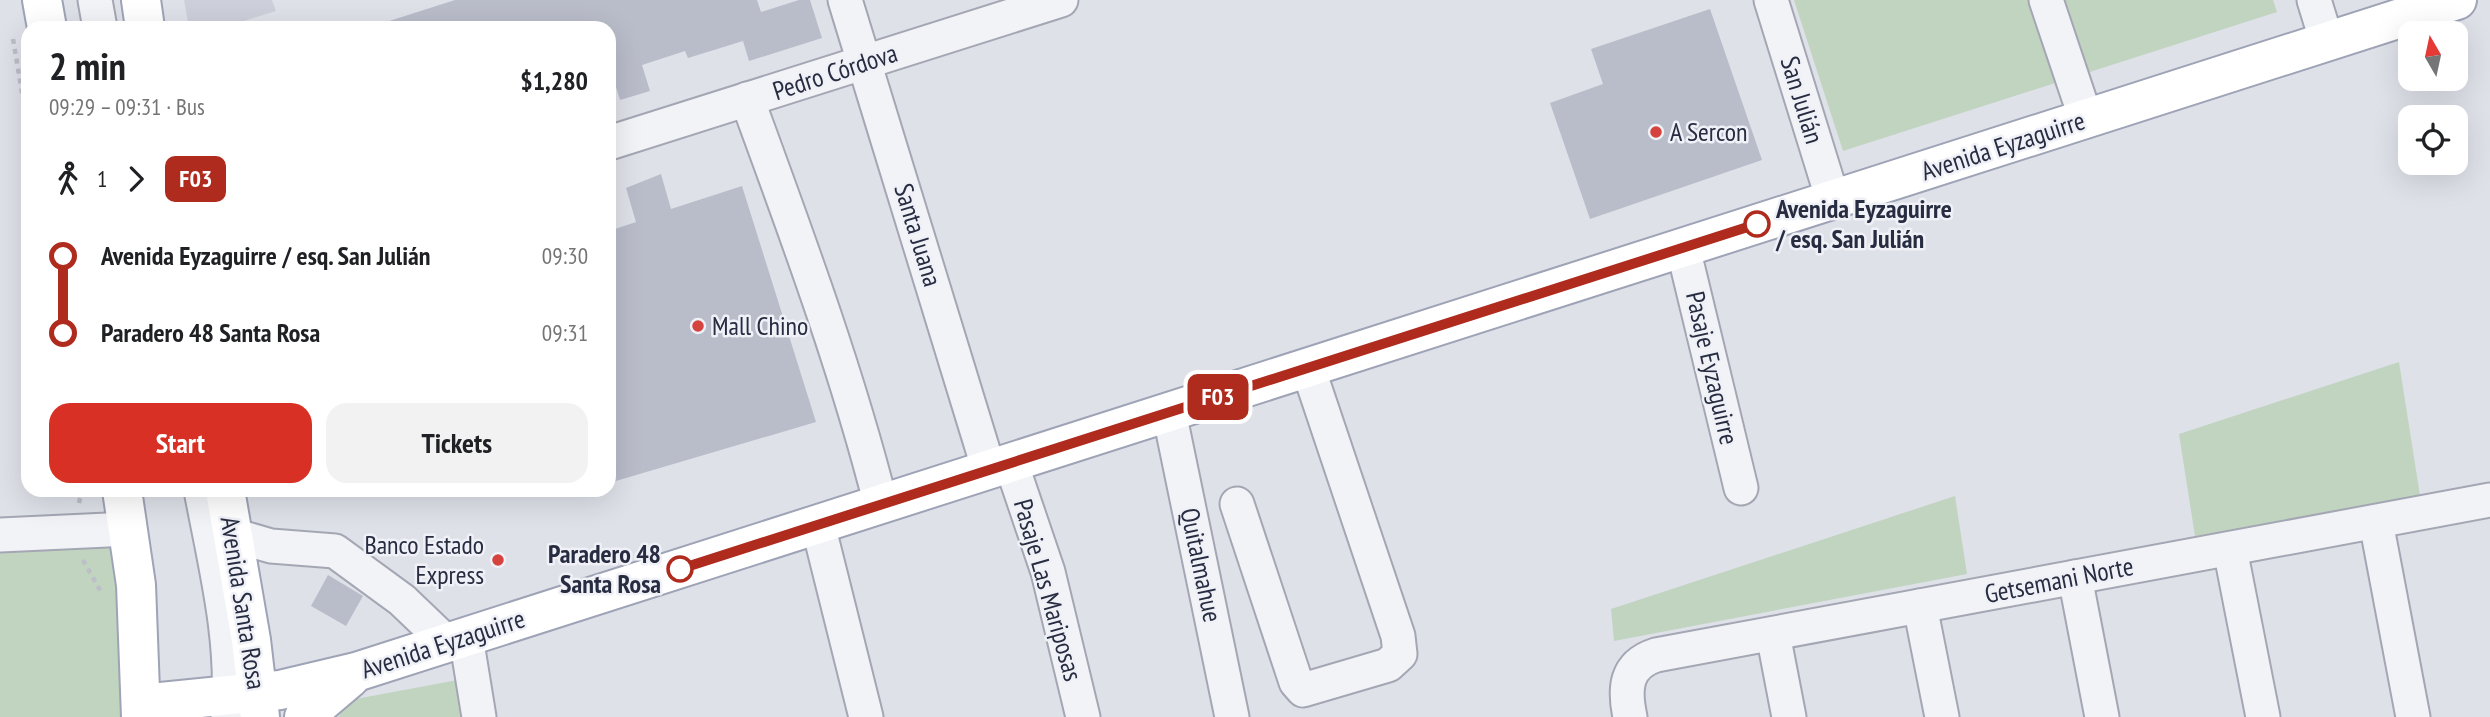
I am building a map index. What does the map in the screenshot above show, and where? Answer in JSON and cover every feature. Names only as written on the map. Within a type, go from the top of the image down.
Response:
[{"type":"main road","points":[[32,21],[42,0]]},
{"type":"main road","points":[[141,0],[144,21]]},
{"type":"main road","name":"Avenida Eyzaguirre","points":[[141,710],[234,706],[356,672],[2327,42],[2396,9],[2457,0]]},
{"type":"main road","points":[[123,497],[140,634],[141,710]]},
{"type":"main road","name":"Avenida Santa Rosa","points":[[226,497],[233,535],[234,706]]},
{"type":"main road","points":[[304,717],[356,672]]},
{"type":"street","points":[[95,0],[99,21]]},
{"type":"street","points":[[108,0],[111,21]]},
{"type":"street","name":"Santa Juana","points":[[845,0],[1000,467]]},
{"type":"street","name":"Pedro Córdova","points":[[616,141],[1061,0]]},
{"type":"street","name":"San Julián","points":[[1770,0],[1833,200]]},
{"type":"street","points":[[2046,0],[2086,119]]},
{"type":"street","points":[[2314,0],[2327,42]]},
{"type":"street","points":[[747,99],[796,229],[865,444],[881,505]]},
{"type":"street","name":"Pasaje Eyzaguirre","points":[[1684,248],[1741,488]]},
{"type":"street","points":[[1237,504],[1296,682],[1303,690],[1388,665],[1400,654],[1398,636],[1308,368]]},
{"type":"street","name":"Quitalmahue","points":[[1169,412],[1232,717]]},
{"type":"street","name":"Pasaje Las Mariposas","points":[[1000,467],[1048,572],[1083,717]]},
{"type":"street","points":[[189,497],[212,634],[234,706]]},
{"type":"street","points":[[202,497],[228,639],[234,706]]},
{"type":"street","name":"Getsemani Norte","points":[[1630,717],[1626,688],[1632,670],[1639,663],[1656,655],[2490,500]]},
{"type":"street","points":[[2376,522],[2413,717]]},
{"type":"street","points":[[818,525],[866,717]]},
{"type":"street","points":[[0,536],[129,529]]},
{"type":"street","points":[[233,535],[271,546],[335,551],[456,640],[479,717]]},
{"type":"street","points":[[2230,549],[2263,717]]},
{"type":"street","points":[[2075,577],[2102,717]]},
{"type":"street","points":[[1920,606],[1941,717]]},
{"type":"street","points":[[1773,634],[1789,717]]},
{"type":"path","points":[[81,497],[78,531],[83,563],[102,593]]},
{"type":"shaded area","points":[[184,0],[272,0],[276,11],[244,21],[188,21]]},
{"type":"green space","points":[[1794,0],[2273,0],[2277,12],[1843,151]]},
{"type":"green space","points":[[2399,362],[2421,502],[2195,536],[2179,434]]},
{"type":"green space","points":[[1955,496],[1967,574],[1614,641],[1611,609]]},
{"type":"green space","points":[[0,545],[115,545],[125,717],[0,717]]},
{"type":"green space","points":[[463,679],[468,717],[338,717],[350,700]]},
{"type":"building","points":[[455,0],[757,0],[761,12],[799,0],[810,0],[822,38],[749,61],[743,41],[688,58],[685,51],[642,65],[650,91],[620,100],[616,87],[616,21],[389,21]]},
{"type":"building","name":"A Sercon","points":[[1710,9],[1762,160],[1590,219],[1550,103],[1603,84],[1591,49]]},
{"type":"building","name":"Mall Chino","points":[[661,174],[671,209],[742,186],[816,422],[616,481],[616,229],[636,222],[626,188]]},
{"type":"building","points":[[328,575],[363,596],[346,626],[311,606]]},
{"type":"bus line","name":"F03","points":[[680,569],[1757,224]]},
{"type":"place","name":"A Sercon","points":[[1656,132]]},
{"type":"place","name":"Avenida Eyzaguirre / esq. San Julián","points":[[1757,224]]},
{"type":"place","name":"Mall Chino","points":[[698,326]]},
{"type":"place","name":"Banco Estado Express","points":[[498,560]]},
{"type":"place","name":"Paradero 48 Santa Rosa","points":[[680,569]]}]
